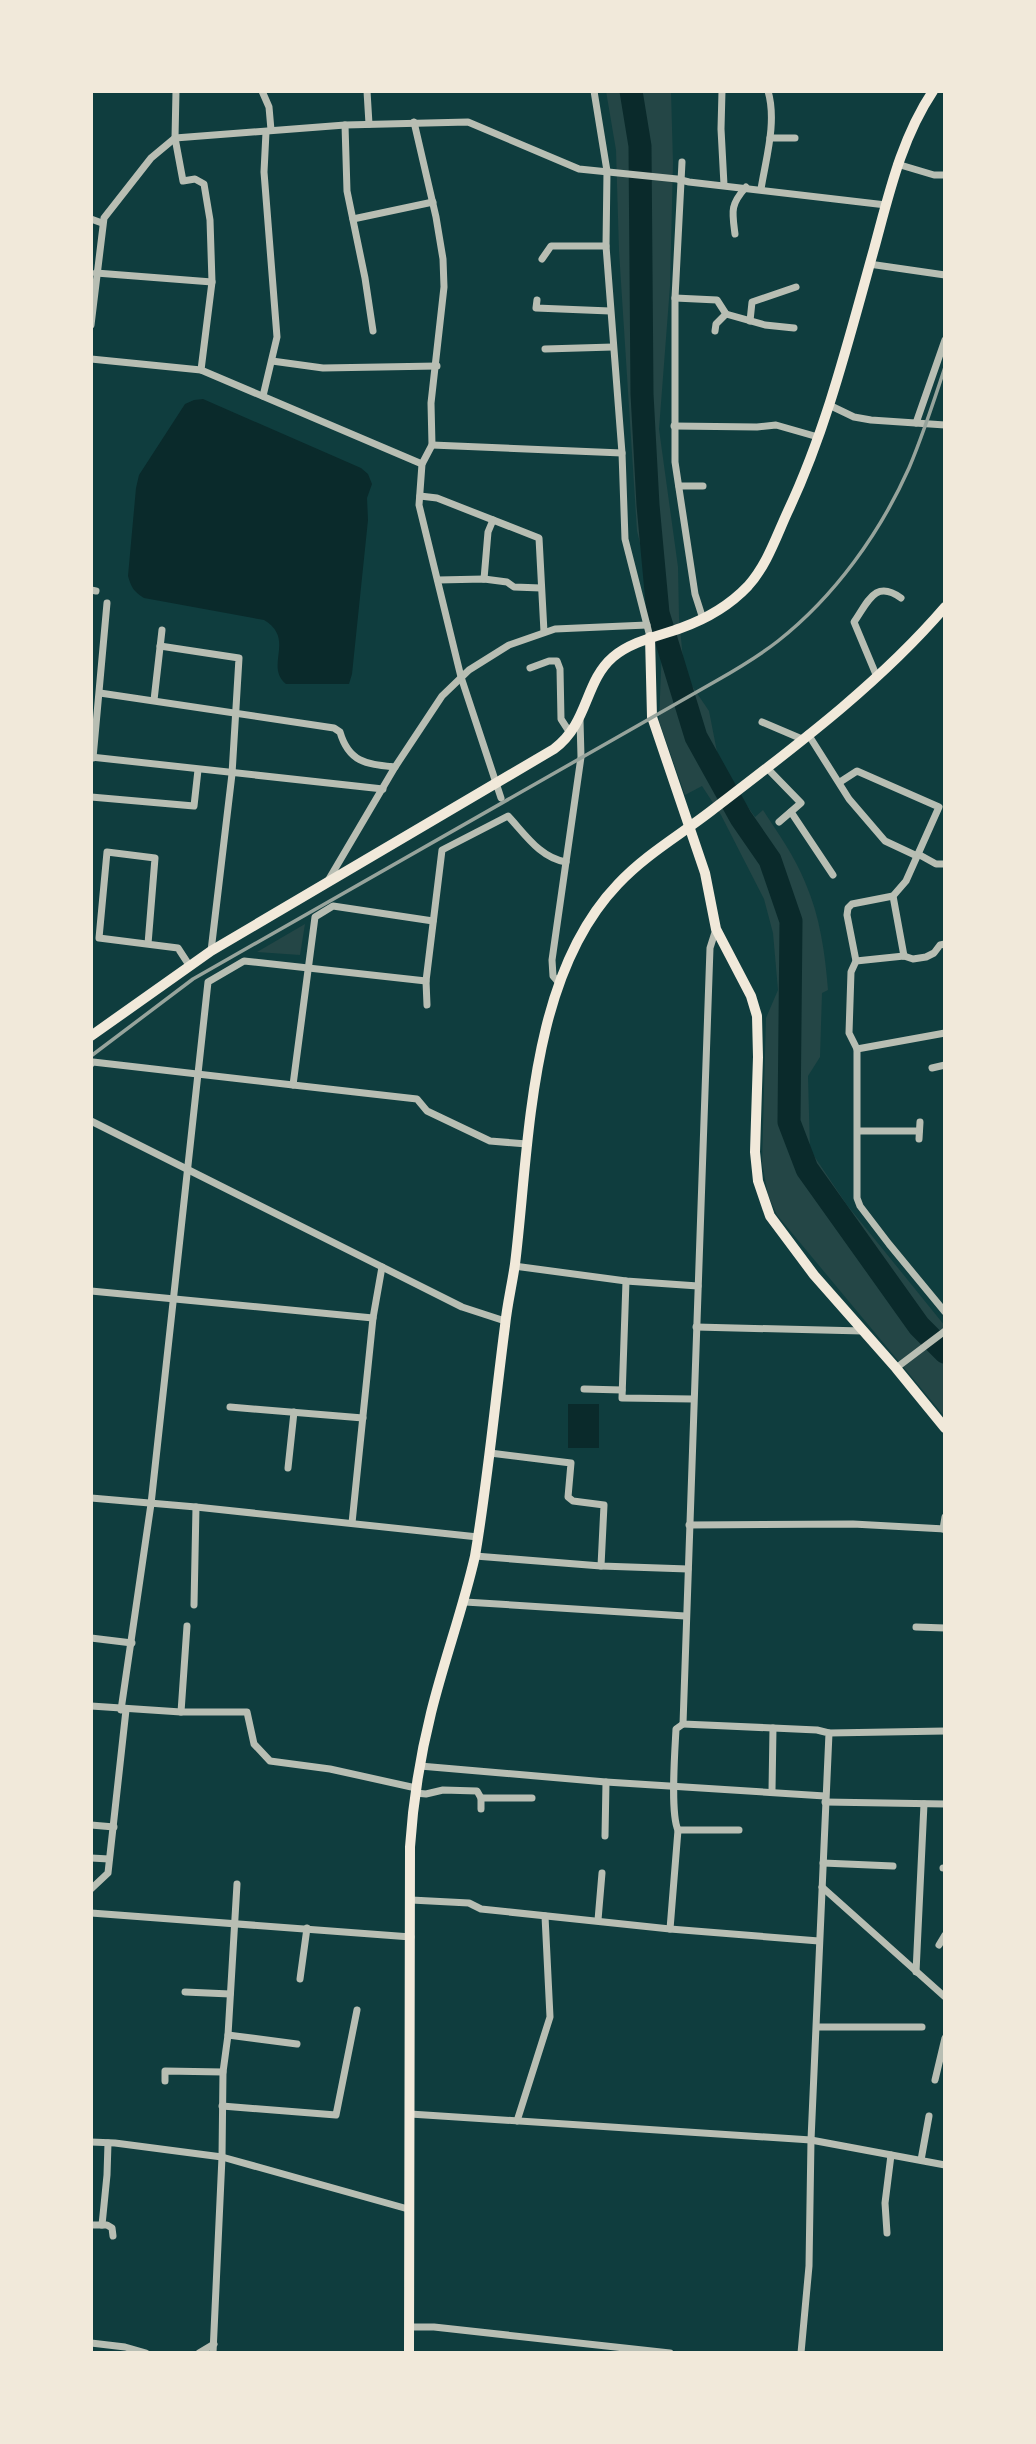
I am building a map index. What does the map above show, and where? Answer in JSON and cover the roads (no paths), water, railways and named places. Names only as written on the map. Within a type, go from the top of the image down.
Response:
[{"type":"main road","points":[[91,1036],[211,951],[554,749],[571,734],[580,720],[588,696],[610,660],[620,652],[653,637],[703,619],[736,598],[762,568],[818,437],[838,378],[897,164],[919,114],[933,91]]},
{"type":"main road","points":[[409,2353],[410,1847],[415,1790],[431,1713],[465,1602],[475,1556],[514,1266],[527,1144],[543,1044],[559,983],[595,910],[639,863],[756,777],[877,677],[916,640],[945,607]]},
{"type":"main road","points":[[653,637],[652,717],[705,873],[716,929],[751,996],[757,1016],[755,1152],[758,1181],[770,1216],[814,1275],[863,1331],[899,1365],[945,1428]]},
{"type":"street","points":[[176,91],[175,138],[183,181],[195,179],[204,184],[210,220],[212,282],[201,370]]},
{"type":"street","points":[[262,91],[269,107],[264,172],[277,337],[263,396]]},
{"type":"street","points":[[367,91],[369,124]]},
{"type":"street","points":[[594,91],[609,172],[606,246],[622,453],[625,539],[647,625],[653,637]]},
{"type":"street","points":[[722,91],[724,185]]},
{"type":"street","points":[[761,189],[772,104],[768,91]]},
{"type":"street","points":[[414,122],[433,202],[444,278],[432,403],[432,445],[422,464],[419,505],[461,677],[501,798]]},
{"type":"street","points":[[91,325],[99,227],[111,207],[151,158],[175,138],[345,125],[468,122],[579,169],[886,205]]},
{"type":"street","points":[[345,125],[346,191],[354,219],[373,331]]},
{"type":"street","points":[[769,138],[795,138]]},
{"type":"street","points":[[682,162],[679,179],[675,298],[674,426],[679,486],[695,594],[703,619]]},
{"type":"street","points":[[897,164],[934,176],[945,175]]},
{"type":"street","points":[[735,234],[732,210],[736,199],[746,187]]},
{"type":"street","points":[[354,219],[433,202]]},
{"type":"street","points":[[91,219],[99,227]]},
{"type":"street","points":[[542,259],[551,246],[606,246]]},
{"type":"street","points":[[869,264],[945,275]]},
{"type":"street","points":[[96,273],[212,282]]},
{"type":"street","points":[[750,321],[752,302],[796,287]]},
{"type":"street","points":[[675,298],[717,300],[726,314],[794,328]]},
{"type":"street","points":[[537,300],[536,308],[610,312]]},
{"type":"street","points":[[715,331],[716,324],[726,314]]},
{"type":"street","points":[[916,423],[945,340]]},
{"type":"street","points":[[545,349],[613,346]]},
{"type":"street","points":[[91,359],[201,370],[422,464]]},
{"type":"street","points":[[272,361],[323,368],[437,366]]},
{"type":"street","points":[[828,405],[872,420],[945,425]]},
{"type":"street","points":[[674,426],[776,425],[818,437]]},
{"type":"street","points":[[432,445],[622,453]]},
{"type":"street","points":[[679,486],[704,486]]},
{"type":"street","points":[[420,496],[437,498],[539,538],[544,632]]},
{"type":"street","points":[[484,579],[488,532],[493,520]]},
{"type":"street","points":[[438,580],[484,579],[507,582],[514,587],[541,588]]},
{"type":"street","points":[[877,677],[854,622],[873,594],[888,590],[901,598]]},
{"type":"street","points":[[107,604],[92,757],[198,771],[383,789]]},
{"type":"street","points":[[328,882],[396,767],[442,696],[469,670],[509,645],[544,632],[584,626],[647,625]]},
{"type":"street","points":[[155,700],[162,630]]},
{"type":"street","points":[[160,646],[239,658],[232,774],[211,951]]},
{"type":"street","points":[[530,668],[549,660],[557,661],[560,669],[561,719],[571,734]]},
{"type":"street","points":[[100,693],[334,728],[341,732],[345,747],[364,764],[396,767]]},
{"type":"street","points":[[559,983],[553,976],[552,960],[581,757],[580,720]]},
{"type":"street","points":[[762,722],[805,737],[840,782],[849,799],[885,841],[936,864],[945,864]]},
{"type":"street","points":[[767,768],[801,803],[779,822]]},
{"type":"street","points":[[91,797],[194,806],[198,771]]},
{"type":"street","points":[[840,782],[857,771],[939,807],[906,881],[893,896],[852,904],[847,915],[856,961],[851,972],[849,1033],[858,1049],[856,1189],[860,1206],[945,1312]]},
{"type":"street","points":[[791,812],[833,874]]},
{"type":"street","points":[[427,1005],[426,981],[442,850],[508,816],[547,855],[566,862]]},
{"type":"street","points":[[148,944],[155,858],[107,852],[99,938],[178,948],[189,965]]},
{"type":"street","points":[[893,896],[904,956]]},
{"type":"street","points":[[293,1086],[315,917],[333,906],[433,921]]},
{"type":"street","points":[[683,1724],[710,948],[716,929]]},
{"type":"street","points":[[856,961],[904,956],[913,959],[926,957],[945,944]]},
{"type":"street","points":[[91,1889],[108,1873],[114,1827],[124,1710],[151,1504],[208,982],[244,961],[426,981]]},
{"type":"street","points":[[858,1049],[945,1033]]},
{"type":"street","points":[[91,1064],[93,1062],[417,1099],[427,1111],[491,1141],[527,1144]]},
{"type":"street","points":[[932,1068],[945,1065]]},
{"type":"street","points":[[91,1121],[462,1307],[505,1321]]},
{"type":"street","points":[[858,1131],[919,1131]]},
{"type":"street","points":[[514,1266],[626,1281],[698,1286]]},
{"type":"street","points":[[352,1523],[373,1318],[382,1267]]},
{"type":"street","points":[[626,1281],[622,1398],[693,1399]]},
{"type":"street","points":[[91,1292],[373,1318]]},
{"type":"street","points":[[696,1327],[863,1331]]},
{"type":"street","points":[[899,1365],[945,1331]]},
{"type":"street","points":[[584,1389],[622,1390]]},
{"type":"street","points":[[230,1407],[363,1418]]},
{"type":"street","points":[[288,1468],[294,1412]]},
{"type":"street","points":[[490,1453],[570,1463],[568,1497],[573,1501],[604,1505],[600,1566]]},
{"type":"street","points":[[91,1498],[478,1537]]},
{"type":"street","points":[[194,1605],[196,1507]]},
{"type":"street","points":[[689,1525],[853,1524],[944,1529],[945,1517]]},
{"type":"street","points":[[475,1556],[600,1566],[688,1569]]},
{"type":"street","points":[[465,1602],[685,1616]]},
{"type":"street","points":[[181,1712],[187,1626]]},
{"type":"street","points":[[916,1627],[945,1628]]},
{"type":"street","points":[[91,1638],[132,1643]]},
{"type":"street","points":[[91,1706],[124,1710],[247,1712],[254,1744],[270,1761],[330,1769],[426,1794],[443,1790],[477,1791],[481,1798],[481,1809]]},
{"type":"street","points":[[670,1929],[678,1830],[675,1823],[674,1786],[676,1729],[683,1724],[828,1733],[945,1731]]},
{"type":"street","points":[[772,1791],[773,1728]]},
{"type":"street","points":[[802,2353],[809,2266],[811,2140],[828,1733]]},
{"type":"street","points":[[420,1766],[606,1782],[772,1791],[825,1799],[945,1804]]},
{"type":"street","points":[[605,1836],[606,1782]]},
{"type":"street","points":[[481,1798],[532,1798]]},
{"type":"street","points":[[916,1972],[924,1804]]},
{"type":"street","points":[[91,1825],[114,1827]]},
{"type":"street","points":[[678,1830],[739,1830]]},
{"type":"street","points":[[91,1858],[109,1860]]},
{"type":"street","points":[[823,1863],[892,1866]]},
{"type":"street","points":[[598,1920],[602,1873]]},
{"type":"street","points":[[213,2353],[223,2072],[228,2035],[237,1884]]},
{"type":"street","points":[[822,1887],[945,1997]]},
{"type":"street","points":[[411,1900],[469,1903],[481,1909],[670,1929],[819,1941]]},
{"type":"street","points":[[91,1913],[411,1937]]},
{"type":"street","points":[[517,2120],[550,2018],[545,1916]]},
{"type":"street","points":[[300,1979],[307,1928]]},
{"type":"street","points":[[939,1945],[945,1936]]},
{"type":"street","points":[[185,1992],[230,1994]]},
{"type":"street","points":[[222,2106],[336,2115],[356,2010]]},
{"type":"street","points":[[817,2027],[922,2028]]},
{"type":"street","points":[[228,2035],[297,2043]]},
{"type":"street","points":[[935,2080],[945,2038]]},
{"type":"street","points":[[164,2081],[165,2071],[223,2072]]},
{"type":"street","points":[[410,2115],[811,2140],[945,2165]]},
{"type":"street","points":[[921,2160],[929,2116]]},
{"type":"street","points":[[91,2142],[222,2157],[408,2209]]},
{"type":"street","points":[[102,2225],[108,2143]]},
{"type":"street","points":[[887,2233],[885,2203],[891,2155]]},
{"type":"street","points":[[91,2225],[112,2228],[113,2236]]},
{"type":"street","points":[[409,2327],[434,2327],[670,2353]]},
{"type":"street","points":[[91,2343],[125,2347],[146,2353]]},
{"type":"street","points":[[199,2353],[214,2343]]},
{"type":"waterway","points":[[631,91],[640,146],[642,394],[648,505],[658,613],[696,737],[741,818],[770,860],[791,921],[789,1122],[807,1169],[919,1326],[945,1352]]},
{"type":"railway","points":[[91,1056],[193,979],[724,676],[778,641],[837,584],[870,539],[914,456],[945,367]]}]
